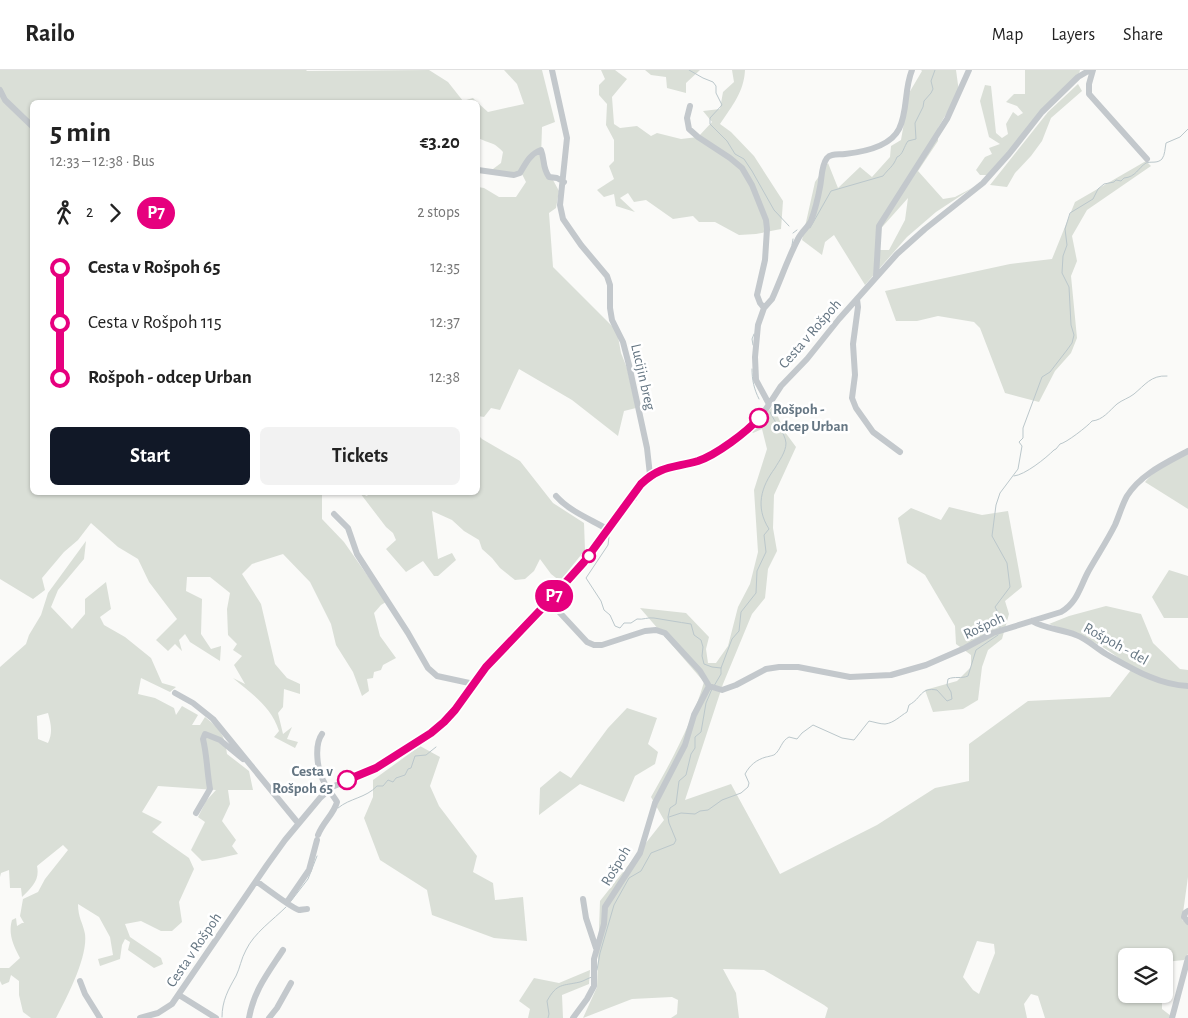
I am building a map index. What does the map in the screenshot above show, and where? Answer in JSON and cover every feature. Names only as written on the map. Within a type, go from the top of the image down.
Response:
[{"type":"street","name":"Lucijin breg","points":[[552,70],[567,138],[564,182],[560,205],[563,219],[581,245],[607,276],[610,285],[612,320],[625,350],[647,448],[650,475]]},
{"type":"street","points":[[769,404],[756,380],[758,325],[764,308],[772,299],[801,232],[810,223],[820,190],[822,170],[828,156],[875,148],[889,140],[899,131],[907,86],[912,70]]},
{"type":"street","points":[[876,277],[878,226],[947,119],[969,70]]},
{"type":"street","points":[[1091,70],[1089,94],[1147,159]]},
{"type":"street","name":"Cesta v Rošpoh","points":[[140,1018],[165,1010],[172,1004],[256,881],[298,823],[320,798],[332,787],[376,768],[431,733],[455,710],[506,646],[584,562],[641,484],[658,470],[700,460],[724,447],[751,427],[779,388],[807,359],[839,318],[910,241],[983,183],[1051,102],[1078,78],[1091,70]]},
{"type":"street","points":[[0,90],[5,100],[30,124]]},
{"type":"street","points":[[690,106],[687,118],[690,129],[698,137],[742,168],[752,185],[766,220],[765,260],[757,295],[764,308]]},
{"type":"street","points":[[480,170],[514,175],[520,173],[535,152],[541,150],[544,158],[544,169],[549,177],[557,178],[564,182]]},
{"type":"street","points":[[857,300],[858,307],[853,344],[855,376],[852,398],[873,432],[900,452]]},
{"type":"street","name":"Rošpoh","points":[[573,1018],[592,992],[594,958],[604,924],[605,907],[640,853],[655,803],[684,745],[694,715],[712,688],[722,690],[730,688],[766,669],[779,667],[798,667],[850,677],[892,675],[926,666],[993,633],[1050,616],[1070,606],[1079,593],[1116,522],[1126,497],[1133,488],[1144,477],[1188,451]]},
{"type":"street","points":[[556,496],[563,504],[607,529]]},
{"type":"street","points":[[334,514],[348,528],[357,554],[433,673],[437,676],[474,684]]},
{"type":"street","points":[[549,601],[588,642],[594,645],[602,646],[645,631],[656,630],[665,633],[700,671],[712,688]]},
{"type":"street","name":"Rošpoh - del","points":[[1032,621],[1040,626],[1077,635],[1152,678],[1175,685],[1188,686]]},
{"type":"street","points":[[175,693],[193,703],[213,719],[298,823]]},
{"type":"street","points":[[196,813],[210,789],[206,765],[207,754],[203,739],[205,734],[220,740],[250,764]]},
{"type":"street","points":[[287,902],[310,870],[322,824],[336,808],[337,802],[322,777],[319,767],[318,739],[322,734]]},
{"type":"street","points":[[256,881],[293,907],[299,910],[307,909]]},
{"type":"street","points":[[583,899],[586,918],[596,949]]},
{"type":"street","points":[[1188,910],[1184,917],[1188,922]]},
{"type":"street","points":[[249,1018],[252,1002],[257,990],[283,950]]},
{"type":"street","points":[[1172,1018],[1188,958]]},
{"type":"street","points":[[80,981],[85,994],[100,1018]]},
{"type":"street","points":[[269,1018],[292,983]]},
{"type":"street","points":[[179,995],[216,1018]]},
{"type":"shaded area","points":[[0,70],[429,70],[448,82],[462,100],[30,100],[30,495],[322,495],[322,519],[344,542],[386,602],[374,613],[380,636],[396,658],[383,665],[381,670],[374,672],[373,678],[367,679],[369,691],[362,696],[353,672],[336,645],[331,624],[310,582],[283,554],[252,564],[242,574],[261,604],[275,664],[287,678],[300,684],[300,694],[284,689],[283,707],[278,713],[283,734],[292,727],[287,739],[298,742],[295,748],[274,737],[279,731],[271,714],[254,695],[233,678],[245,684],[234,665],[242,656],[233,650],[237,644],[228,635],[227,609],[230,593],[210,577],[187,577],[186,591],[202,599],[201,634],[211,649],[221,646],[220,661],[190,642],[185,634],[179,640],[182,651],[175,644],[168,651],[156,640],[177,619],[149,582],[138,559],[118,547],[91,523],[78,540],[64,552],[42,578],[45,590],[33,599],[0,579]]},
{"type":"shaded area","points":[[504,70],[542,70],[555,122],[542,127],[541,158],[559,191],[556,208],[549,213],[553,267],[617,331],[636,408],[624,411],[618,436],[572,400],[519,369],[500,410],[491,408],[484,417],[480,416],[480,187],[499,197],[516,197],[526,182],[521,172],[489,172],[501,163],[503,152],[494,144],[480,139],[480,105],[488,112],[524,104],[517,84]]},
{"type":"shaded area","points":[[601,70],[615,70],[627,79],[612,97],[614,124],[620,128],[637,126],[651,136],[657,133],[681,139],[698,137],[712,122],[703,111],[720,109],[723,92],[734,82],[732,70],[745,70],[740,92],[720,124],[731,132],[754,156],[783,201],[781,229],[739,235],[715,222],[699,222],[693,216],[673,219],[646,200],[634,202],[628,193],[620,198],[635,212],[616,206],[614,194],[604,197],[597,190],[614,179],[609,166],[614,161],[614,140],[606,125],[607,104],[599,95],[599,85],[605,79]]},
{"type":"shaded area","points":[[645,70],[700,70],[686,83],[686,93],[667,88],[666,77],[651,75]]},
{"type":"shaded area","points":[[956,70],[959,92],[938,128],[938,141],[918,171],[943,199],[955,197],[974,187],[936,212],[907,237],[865,285],[834,235],[825,242],[822,255],[802,240],[815,182],[828,163],[838,188],[860,167],[872,177],[890,157],[891,146],[901,140],[909,93],[922,71]],"holes":[[[908,198],[905,220],[889,250],[877,250],[876,234]]]},
{"type":"shaded area","points":[[1025,70],[1080,70],[1079,74],[988,175],[980,175],[976,170],[985,157],[992,154],[989,148],[1000,144],[989,137],[980,101],[985,85],[991,86],[996,133],[1002,138],[1008,134],[1006,124],[1013,112],[1018,116],[1023,113],[1017,106],[1006,102],[1014,94],[1025,94]]},
{"type":"shaded area","points":[[1078,84],[1082,91],[1051,118],[1042,141],[1015,173],[1007,187],[990,185],[1048,112]]},
{"type":"shaded area","points":[[1146,161],[1151,166],[1087,210],[1072,236],[1077,261],[1071,276],[1077,338],[1071,353],[1055,371],[1039,402],[1005,393],[980,328],[974,322],[938,316],[917,321],[896,321],[885,291],[1010,264],[1052,259],[1075,202]]},
{"type":"shaded area","points":[[773,406],[785,432],[796,447],[774,495],[773,528],[777,551],[768,569],[765,598],[752,614],[723,684],[685,800],[731,784],[780,874],[877,825],[935,788],[969,781],[969,744],[1028,701],[1110,697],[1131,670],[1113,654],[1093,642],[1049,624],[1069,616],[1106,606],[1141,614],[1153,643],[1180,669],[1188,670],[1188,877],[1182,920],[1188,923],[1188,954],[1184,960],[1173,961],[1173,948],[1118,948],[1118,1003],[1162,1003],[1162,1009],[1171,1016],[1170,1018],[1045,1018],[1038,996],[1031,994],[1024,1004],[1027,1018],[825,1018],[828,1008],[764,970],[723,969],[736,993],[739,1018],[671,1018],[677,1014],[678,1000],[672,997],[632,999],[583,1018],[597,987],[600,901],[664,820],[651,797],[688,726],[704,682],[640,608],[686,613],[709,637],[706,649],[708,663],[716,663],[728,646],[738,607],[750,584],[758,552],[754,490],[767,449],[762,429],[753,433],[750,430]],"holes":[[[977,941],[994,944],[995,953],[979,994],[973,990],[963,977]]]},
{"type":"shaded area","points":[[480,437],[520,461],[553,503],[584,523],[585,550],[560,581],[551,574],[540,559],[534,571],[525,579],[515,580],[500,568],[482,549],[479,540],[464,531],[452,520],[432,511],[438,559],[452,553],[456,560],[438,576],[434,576],[423,561],[406,572],[386,549],[396,540],[393,533],[386,527],[362,495],[480,495]]},
{"type":"shaded area","points":[[1188,453],[1188,509],[1145,482],[1154,472]]},
{"type":"shaded area","points":[[949,507],[982,515],[1008,511],[1022,587],[1005,601],[1009,614],[1002,639],[988,650],[982,667],[978,700],[963,709],[933,712],[925,690],[957,681],[971,667],[971,655],[956,644],[955,626],[925,575],[907,563],[898,518],[911,508],[941,520]]},
{"type":"shaded area","points":[[86,541],[84,559],[58,590],[51,607],[72,629],[85,614],[85,599],[106,582],[111,609],[100,617],[104,625],[125,637],[151,658],[162,683],[176,687],[170,692],[141,678],[138,694],[155,698],[174,708],[176,715],[182,706],[198,715],[192,725],[200,725],[205,717],[210,721],[223,737],[227,754],[249,771],[253,790],[228,790],[230,804],[222,821],[236,840],[232,846],[238,854],[202,861],[191,850],[205,822],[198,817],[206,801],[216,790],[158,786],[142,812],[162,822],[152,832],[189,858],[194,869],[179,902],[182,922],[172,931],[161,931],[141,921],[125,924],[130,937],[161,958],[163,964],[154,968],[128,950],[130,942],[125,939],[120,959],[100,966],[98,959],[113,955],[110,937],[99,917],[78,904],[85,934],[85,943],[76,977],[56,1018],[31,1018],[23,1012],[19,995],[19,981],[11,975],[9,982],[2,985],[0,981],[0,968],[9,968],[20,958],[13,944],[11,930],[12,920],[16,918],[17,926],[24,923],[20,916],[23,899],[38,892],[45,879],[68,850],[63,845],[37,866],[36,879],[22,897],[21,888],[10,888],[9,870],[1,873],[0,877],[0,667],[26,644],[41,615],[48,593]],"holes":[[[48,713],[51,724],[48,743],[38,739],[37,716]]]},
{"type":"shaded area","points":[[1169,570],[1188,576],[1188,618],[1164,618],[1152,597]]},
{"type":"shaded area","points":[[627,708],[657,718],[648,744],[658,752],[655,764],[635,776],[624,802],[580,784],[539,815],[540,788],[560,771],[571,778],[608,728]]},
{"type":"shaded area","points":[[420,746],[440,757],[430,786],[439,806],[477,856],[473,872],[493,883],[495,900],[523,897],[527,941],[494,938],[432,915],[427,890],[380,860],[364,818],[373,797],[373,780]]},
{"type":"shaded area","points":[[590,970],[589,984],[562,995],[563,1018],[528,1018],[530,1009],[519,1001],[534,978],[559,983]]},
{"type":"waterway","points":[[689,70],[713,82],[716,86],[716,93],[722,105],[710,118],[710,124],[727,141],[735,154],[744,159],[774,210],[789,226]]},
{"type":"waterway","points":[[810,228],[831,191],[883,176],[901,154],[908,141],[916,139],[915,123],[924,101],[933,89],[931,81],[935,70]]},
{"type":"waterway","points":[[1000,629],[1000,616],[995,607],[1010,587],[1007,563],[992,536],[996,505],[1000,493],[1018,469],[1022,446],[1019,442],[1023,438],[1023,428],[1042,377],[1050,372],[1072,343],[1074,335],[1071,325],[1069,287],[1062,273],[1063,256],[1067,245],[1065,229],[1070,213],[1093,199],[1098,189],[1104,184],[1116,180],[1121,181],[1134,174],[1146,163],[1160,161],[1164,156],[1166,143],[1180,137],[1188,129]]},
{"type":"waterway","points":[[793,233],[797,230]]},
{"type":"waterway","points":[[792,245],[793,239]]},
{"type":"waterway","points":[[753,345],[752,339],[754,334]]},
{"type":"waterway","points":[[752,369],[752,377],[759,399]]},
{"type":"waterway","points":[[1014,476],[1024,473],[1035,466],[1060,444],[1077,434],[1092,421],[1103,417],[1117,404],[1149,381],[1157,377],[1167,376]]},
{"type":"waterway","points":[[714,686],[721,674],[721,668],[732,639],[739,631],[741,612],[756,593],[757,571],[766,552],[764,535],[769,529],[762,513],[761,497],[766,482],[784,453],[786,446],[784,435],[770,412]]},
{"type":"waterway","points":[[629,506],[633,500],[636,500]]},
{"type":"waterway","points":[[610,533],[623,514]]},
{"type":"waterway","points":[[609,537],[608,545],[586,578],[615,626],[620,628],[624,623],[631,623],[637,619],[652,618],[691,624],[694,635],[701,640],[704,664],[721,668]]},
{"type":"waterway","points":[[669,817],[681,813],[695,814],[708,810],[722,800],[741,793],[748,787],[749,783],[745,774],[751,765],[774,755],[786,739],[789,737],[797,739],[813,725],[842,738],[854,740],[869,721],[885,724],[894,721],[907,712],[909,705],[927,690],[937,690],[947,701],[952,699],[947,685],[948,679],[968,676],[976,650],[998,635]]},
{"type":"waterway","points":[[597,970],[614,905],[629,878],[641,871],[651,853],[674,844],[676,840],[669,823],[670,808],[676,804],[679,781],[686,775],[691,754],[695,748],[695,737],[701,732],[706,703],[712,689]]},
{"type":"waterway","points":[[338,808],[368,793],[377,786],[383,786],[388,780],[393,782],[396,778],[405,775],[408,769],[411,768],[415,756],[426,755],[436,747]]},
{"type":"waterway","points":[[291,901],[308,879],[317,856]]},
{"type":"waterway","points":[[222,1017],[226,996],[249,944],[286,907]]},
{"type":"waterway","points":[[548,1018],[547,1001],[557,988],[592,977]]},
{"type":"bus line","name":"P7","points":[[347,780],[376,768],[431,733],[444,722],[467,695],[486,667],[536,616],[584,562],[641,484],[650,475],[658,470],[700,460],[734,440],[759,418]]},
{"type":"place","name":"Rošpoh - odcep Urban","points":[[759,418]]},
{"type":"place","name":"Cesta v Rošpoh 65","points":[[347,780]]}]
